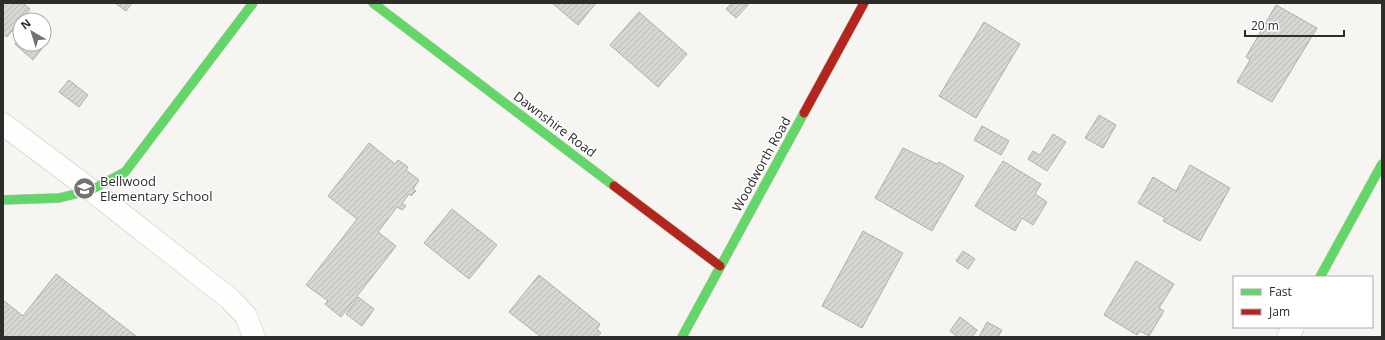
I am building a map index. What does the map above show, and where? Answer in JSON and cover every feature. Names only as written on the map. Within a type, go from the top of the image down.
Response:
[{"type":"street","points":[[3,200],[59,198],[92,190],[125,172],[253,3]]},
{"type":"street","name":"Dawnshire Road","points":[[373,3],[720,266]]},
{"type":"street","name":"Woodworth Road","points":[[682,337],[864,3]]},
{"type":"street","points":[[3,124],[92,190],[230,299],[246,316],[254,337]]},
{"type":"street","points":[[1321,276],[1382,164]]},
{"type":"street","points":[[1288,337],[1292,328]]},
{"type":"building","points":[[3,3],[23,3],[30,9],[28,12],[12,12],[12,31],[7,37],[3,34]]},
{"type":"building","points":[[115,3],[132,3],[126,11]]},
{"type":"building","points":[[552,3],[596,3],[578,25]]},
{"type":"building","points":[[732,3],[746,3],[748,5],[736,18],[726,9]]},
{"type":"building","points":[[1276,5],[1317,28],[1272,102],[1237,82],[1250,60],[1246,57]]},
{"type":"building","points":[[639,12],[687,54],[658,87],[610,45]]},
{"type":"building","points":[[984,22],[1020,44],[976,118],[939,96]]},
{"type":"building","points":[[24,52],[39,52],[33,60]]},
{"type":"building","points":[[69,80],[88,95],[79,107],[59,92]]},
{"type":"building","points":[[1099,115],[1116,125],[1103,148],[1085,138]]},
{"type":"building","points":[[982,126],[1009,141],[1001,155],[974,140]]},
{"type":"building","points":[[1053,134],[1066,142],[1047,171],[1028,159],[1033,151],[1040,155]]},
{"type":"building","points":[[369,143],[395,164],[398,160],[408,167],[406,170],[419,180],[413,189],[416,191],[411,196],[409,194],[402,203],[406,206],[402,210],[397,207],[378,232],[396,246],[341,317],[325,304],[328,301],[306,285],[357,219],[328,196]]},
{"type":"building","points":[[903,148],[937,164],[939,162],[964,176],[932,231],[875,198]]},
{"type":"building","points":[[1003,161],[1041,184],[1035,194],[1047,202],[1033,225],[1022,218],[1015,231],[975,206]]},
{"type":"building","points":[[1190,165],[1230,188],[1200,241],[1163,221],[1165,218],[1138,203],[1153,177],[1176,191]]},
{"type":"building","points":[[452,209],[497,245],[469,279],[424,243]]},
{"type":"building","points":[[863,231],[903,253],[862,328],[822,306]]},
{"type":"building","points":[[963,251],[975,259],[968,269],[956,261]]},
{"type":"building","points":[[1136,261],[1174,284],[1159,308],[1164,311],[1149,336],[1140,331],[1137,335],[1104,315]]},
{"type":"building","points":[[56,274],[137,337],[3,337],[3,300],[23,316]]},
{"type":"building","points":[[539,275],[600,324],[597,329],[601,333],[597,337],[541,337],[509,312]]},
{"type":"building","points":[[358,297],[374,309],[362,326],[346,314]]},
{"type":"building","points":[[960,317],[977,330],[972,337],[958,337],[950,331]]},
{"type":"building","points":[[987,322],[1002,330],[998,337],[979,337]]},
{"type":"traffic: fast","points":[[3,200],[59,198],[91,190],[125,172],[253,3]]},
{"type":"traffic: fast","points":[[373,3],[614,186]]},
{"type":"traffic: fast","points":[[682,337],[804,113]]},
{"type":"traffic: fast","points":[[1321,276],[1382,164]]},
{"type":"traffic: jam","points":[[804,113],[864,3]]},
{"type":"traffic: jam","points":[[614,186],[720,266]]},
{"type":"place","name":"Bellwood Elementary School","points":[[85,188]]}]
